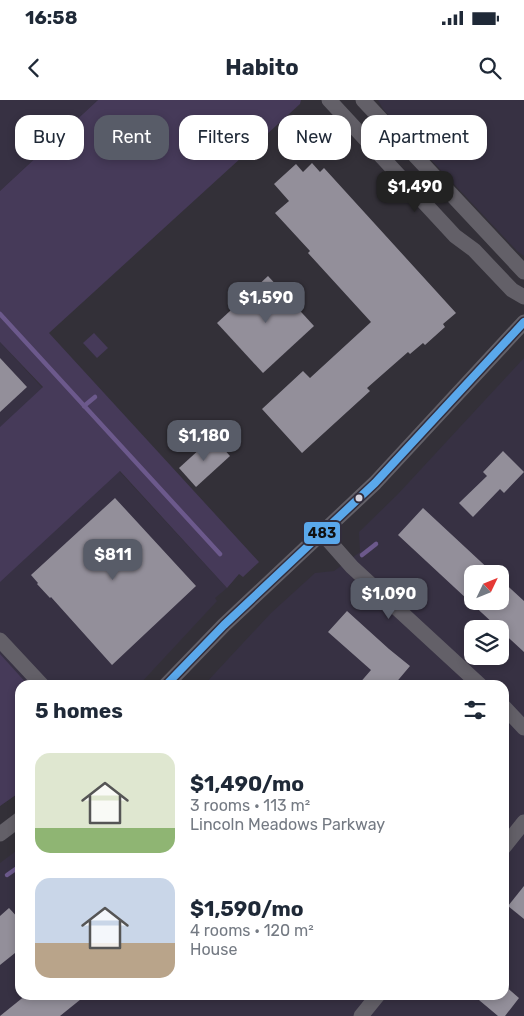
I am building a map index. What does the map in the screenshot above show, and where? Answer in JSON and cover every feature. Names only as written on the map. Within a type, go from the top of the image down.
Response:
[{"type":"street","points":[[329,100],[455,236],[474,250],[512,290],[524,297]]},
{"type":"street","points":[[363,100],[524,272]]},
{"type":"street","points":[[171,680],[224,625],[349,510],[524,322]]},
{"type":"street","points":[[322,533],[352,567],[475,680]]},
{"type":"street","points":[[0,640],[37,680]]},
{"type":"street","points":[[509,712],[524,728]]},
{"type":"street","points":[[509,841],[524,822]]},
{"type":"street","points":[[0,834],[15,823]]},
{"type":"street","points":[[361,1016],[374,1000]]},
{"type":"shaded area","points":[[0,100],[98,100],[82,115],[15,115],[15,160],[33,160],[0,191]]},
{"type":"shaded area","points":[[98,100],[301,100],[300,104],[288,115],[278,115],[278,124],[268,133],[268,115],[179,115],[179,160],[239,160],[49,333],[259,562],[243,577],[239,574],[227,588],[120,471],[0,582],[0,427],[43,387],[0,342],[0,191],[33,160],[84,160],[84,115],[82,115]]},
{"type":"shaded area","points":[[378,100],[524,100],[524,256],[517,251],[431,160],[487,160],[487,115],[389,115]]},
{"type":"shaded area","points":[[94,333],[108,348],[97,358],[83,343]]},
{"type":"shaded area","points":[[0,342],[227,588],[215,598],[217,601],[144,680],[15,680],[15,796],[0,806]]},
{"type":"shaded area","points":[[524,358],[524,1016],[0,1016],[0,863],[15,852],[15,1000],[509,1000],[509,680],[209,680],[271,613],[315,573],[334,571],[360,552],[359,532],[398,494]]},
{"type":"shaded area","points":[[0,654],[23,680],[15,680],[15,796],[0,806]]},
{"type":"building","points":[[312,163],[320,172],[324,168],[456,313],[443,324],[445,327],[425,345],[423,343],[410,354],[408,352],[367,388],[370,391],[302,453],[262,409],[303,371],[310,378],[371,322],[308,253],[310,251],[275,213],[289,201],[274,184],[296,164],[303,172]]},
{"type":"building","points":[[268,276],[314,326],[263,373],[217,323]]},
{"type":"building","points":[[0,358],[27,387],[0,412]]},
{"type":"building","points":[[213,437],[230,456],[196,487],[179,468]]},
{"type":"building","points":[[503,451],[524,472],[504,493],[500,489],[473,517],[459,503],[487,476],[483,472]]},
{"type":"building","points":[[115,498],[196,586],[112,665],[37,584],[31,575]]},
{"type":"building","points":[[423,508],[484,565],[464,565],[464,596],[398,535]]},
{"type":"building","points":[[509,587],[524,601],[524,652],[509,638],[509,620],[490,620],[479,610],[509,610]]},
{"type":"building","points":[[347,611],[410,666],[398,680],[362,680],[371,670],[328,632]]},
{"type":"building","points":[[524,886],[524,919],[509,905]]},
{"type":"building","points":[[9,908],[15,915],[15,953],[0,965],[0,916]]},
{"type":"building","points":[[509,989],[519,998],[505,1016],[498,1016],[479,1000],[509,1000]]},
{"type":"building","points":[[20,1000],[80,1000],[60,1016],[0,1016]]},
{"type":"waterway","points":[[0,314],[220,554]]},
{"type":"waterway","points":[[84,406],[95,397]]},
{"type":"waterway","points":[[362,555],[376,544]]},
{"type":"waterway","points":[[7,875],[15,869]]},
{"type":"transit line","name":"483","points":[[171,680],[224,625],[375,483],[524,322]]}]
